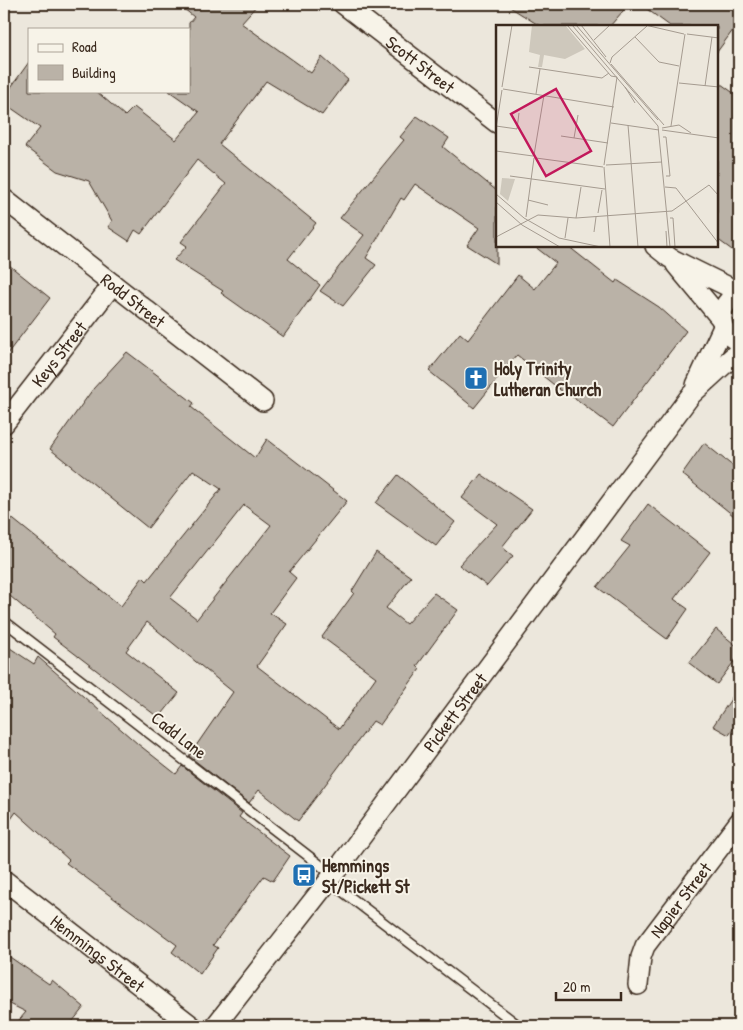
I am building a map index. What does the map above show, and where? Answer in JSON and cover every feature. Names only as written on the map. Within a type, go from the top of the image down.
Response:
[{"type":"street","name":"Scott Street","points":[[343,4],[496,123]]},
{"type":"street","name":"Rodd Street","points":[[4,199],[262,401]]},
{"type":"street","points":[[658,248],[670,258],[739,293]]},
{"type":"street","points":[[670,258],[722,323],[732,339],[739,342]]},
{"type":"street","name":"Keys Street","points":[[4,424],[113,284]]},
{"type":"street","name":"Pickett Street","points":[[691,395],[722,323],[726,303],[739,293]]},
{"type":"street","name":"Pickett Street","points":[[214,1026],[331,878],[691,395],[739,351]]},
{"type":"street","name":"Napier Street","points":[[638,986],[641,957],[646,946],[739,822]]},
{"type":"street","name":"Hemmings Street","points":[[4,880],[192,1026]]},
{"type":"lane","name":"Cadd Lane","points":[[4,621],[520,1026]]},
{"type":"building","points":[[178,4],[258,4],[241,23],[311,73],[322,57],[348,80],[322,115],[266,81],[219,144],[316,223],[288,259],[320,285],[283,337],[221,293],[223,291],[174,260],[187,246],[181,242],[226,184],[197,160],[141,234],[135,230],[129,241],[108,227],[112,221],[89,181],[57,171],[25,147],[40,128],[4,103],[4,97],[28,63],[28,92],[97,92],[125,116],[134,107],[176,140],[199,112],[170,92],[190,92],[189,23],[194,17]]},
{"type":"building","points":[[505,4],[629,4],[611,25],[538,25]]},
{"type":"building","points":[[640,4],[739,4],[739,22],[718,51],[718,25],[669,25]]},
{"type":"building","points":[[718,82],[739,97],[739,255],[718,240]]},
{"type":"building","points":[[417,116],[449,138],[443,147],[496,190],[497,264],[467,245],[479,228],[415,184],[404,200],[401,198],[366,258],[376,265],[343,306],[320,291],[364,235],[340,218],[404,140],[400,137]]},
{"type":"building","points":[[537,248],[571,248],[615,283],[617,280],[659,307],[686,331],[613,427],[571,395],[569,397],[517,355],[474,408],[429,371],[460,333],[468,340],[518,275],[535,289],[556,263]]},
{"type":"building","points":[[4,261],[50,298],[4,358]]},
{"type":"building","points":[[127,352],[194,403],[191,407],[255,458],[267,439],[347,501],[289,572],[296,578],[270,613],[287,624],[257,666],[339,729],[376,677],[322,637],[354,593],[352,591],[376,552],[411,577],[386,608],[406,624],[434,593],[458,610],[417,666],[420,669],[380,725],[373,721],[298,821],[259,790],[249,803],[189,756],[233,692],[147,622],[126,651],[179,693],[159,718],[53,637],[55,634],[4,591],[4,512],[121,606],[143,577],[147,581],[221,489],[193,470],[148,528],[50,449],[93,389]],"holes":[[[244,505],[271,525],[197,619],[170,598]]]},
{"type":"building","points":[[704,443],[739,471],[739,520],[682,474]]},
{"type":"building","points":[[481,474],[532,509],[502,547],[513,556],[487,586],[459,565],[497,524],[462,498]]},
{"type":"building","points":[[398,475],[455,522],[436,546],[376,503]]},
{"type":"building","points":[[648,504],[710,552],[674,599],[688,609],[667,639],[597,587],[630,546],[621,541]]},
{"type":"building","points":[[716,629],[739,648],[739,655],[717,684],[689,663]]},
{"type":"building","points":[[4,644],[34,664],[38,657],[138,744],[176,774],[182,766],[242,813],[239,817],[290,856],[273,881],[264,876],[213,945],[218,948],[200,974],[172,952],[177,945],[66,863],[69,860],[16,812],[4,829]]},
{"type":"building","points":[[739,687],[739,721],[729,735],[713,726]]},
{"type":"building","points":[[4,953],[49,984],[52,980],[84,1007],[69,1026],[14,1026],[26,1012],[4,1001]]},
{"type":"place","name":"Holy Trinity Lutheran Church","points":[[476,378]]},
{"type":"place","name":"Hemmings St/Pickett St","points":[[304,875]]}]
